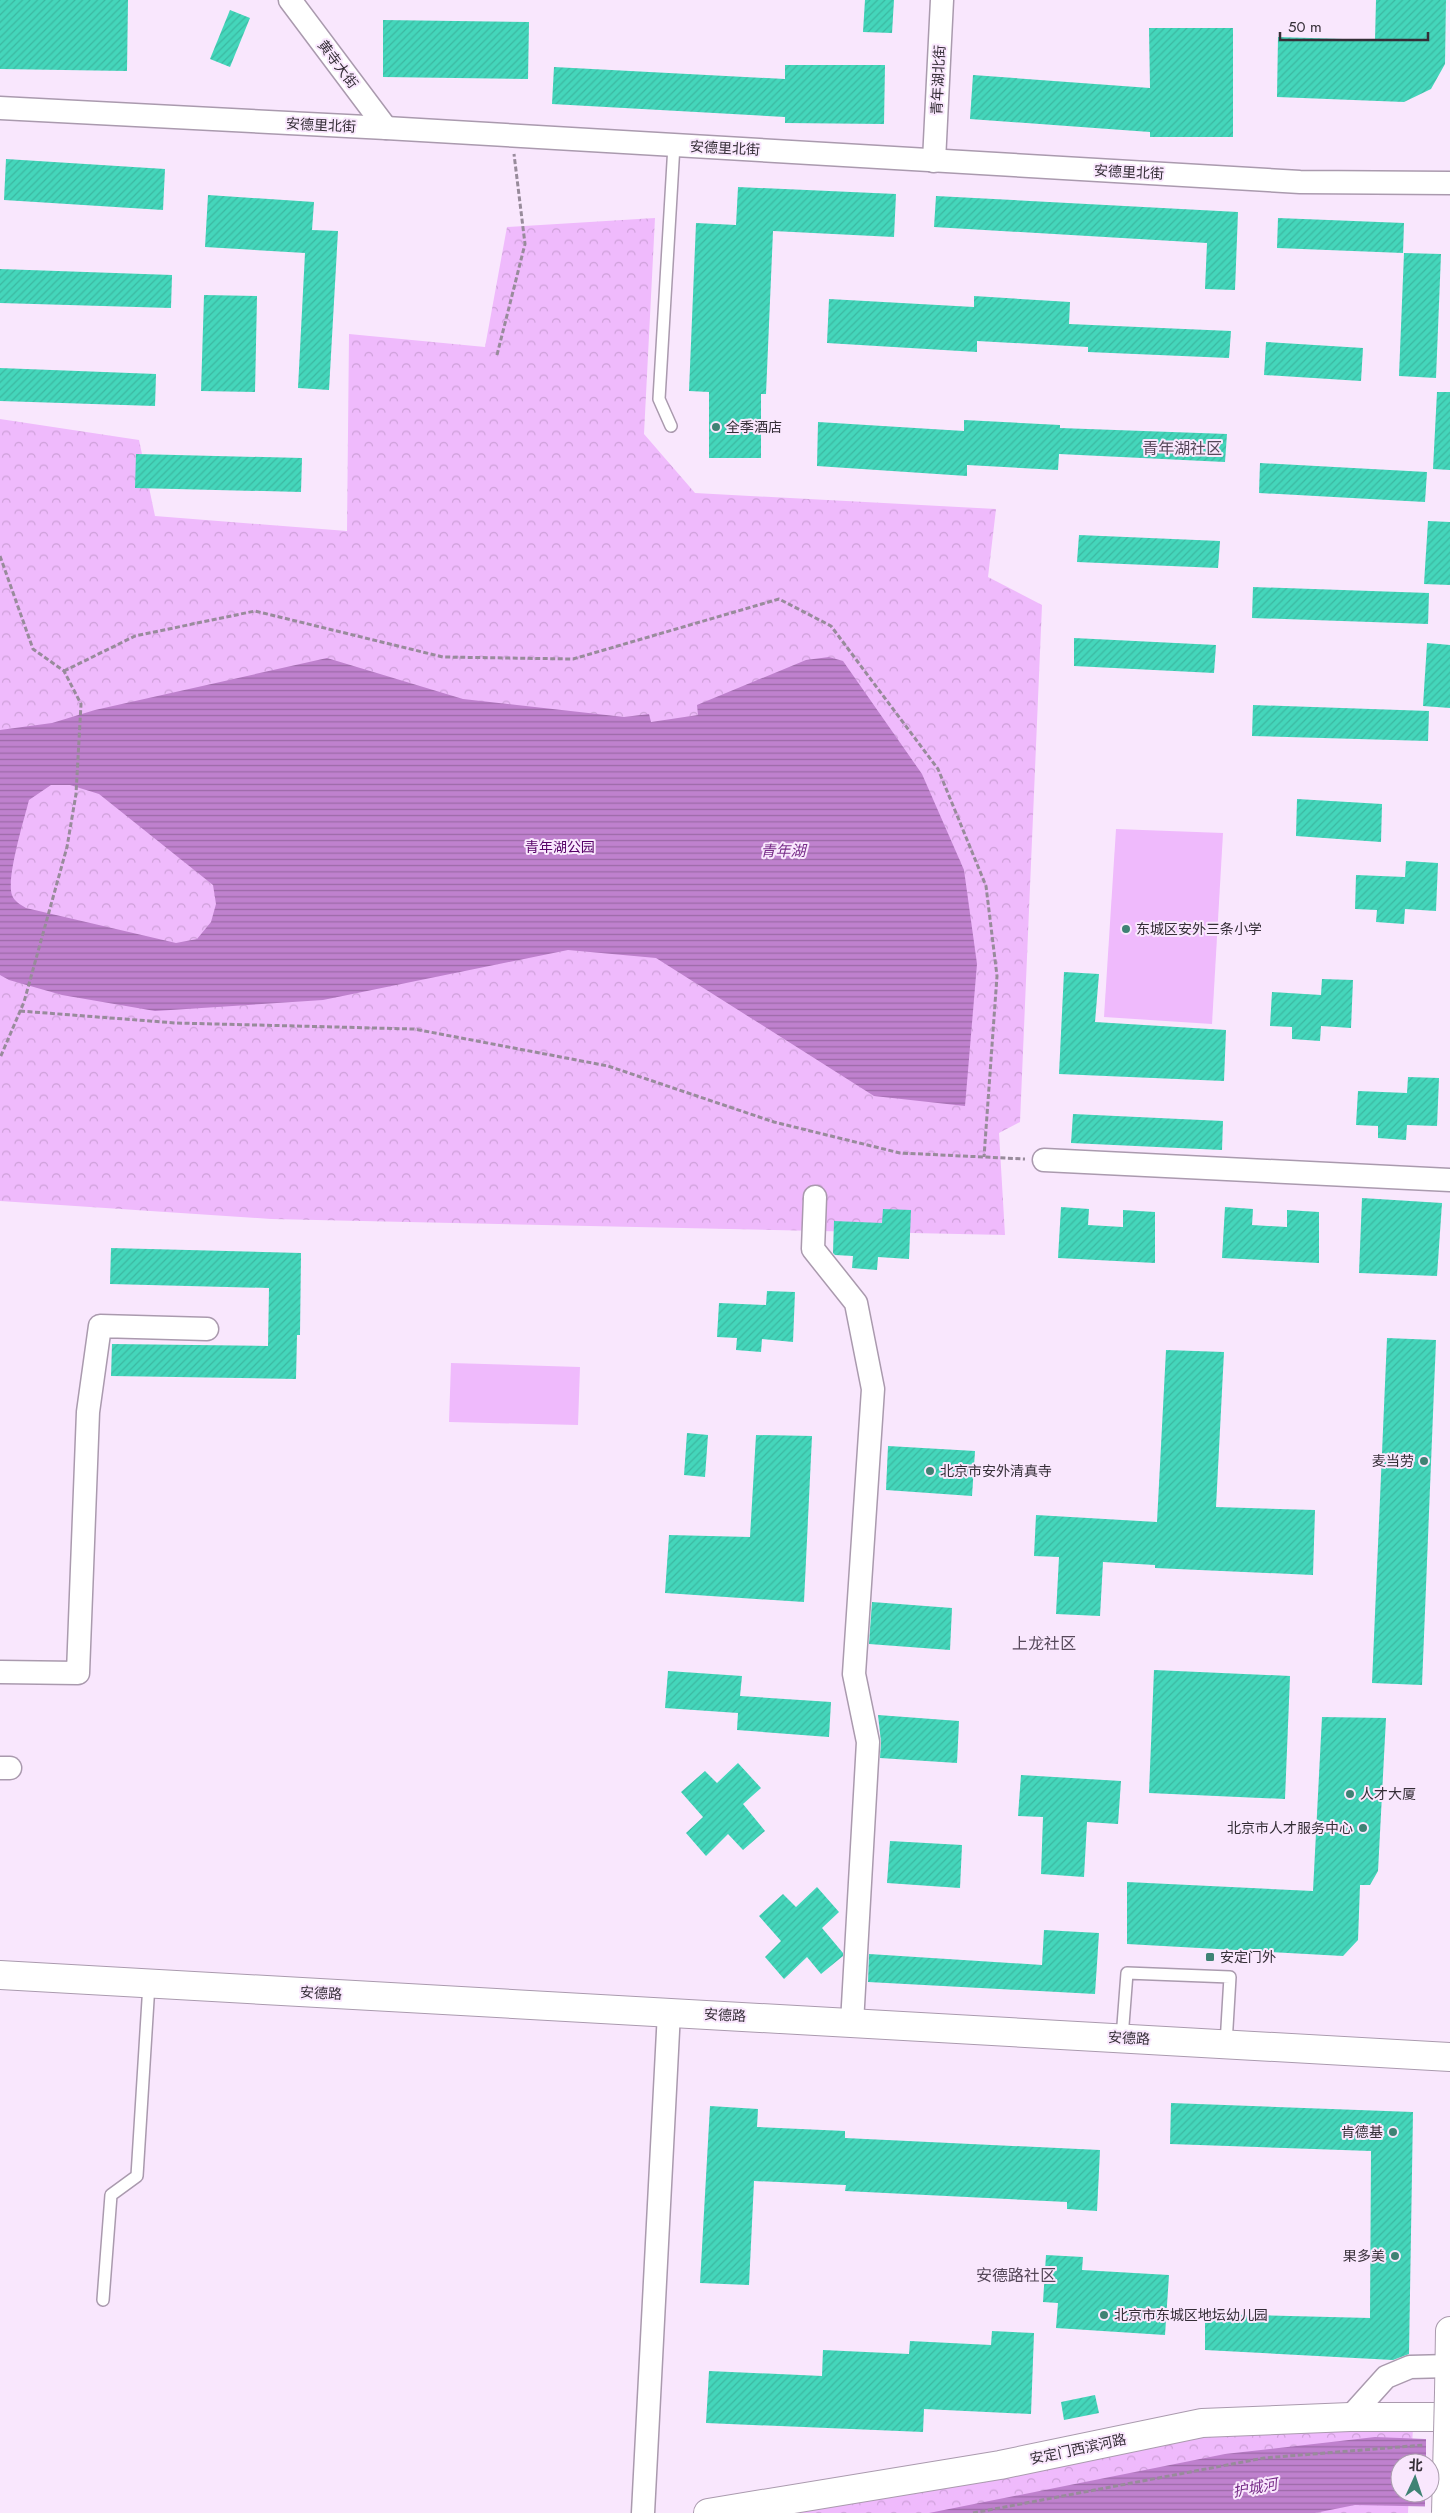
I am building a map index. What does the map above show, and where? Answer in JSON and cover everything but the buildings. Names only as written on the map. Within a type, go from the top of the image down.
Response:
[{"type":"street","name":"黄寺大街","points":[[290,0],[386,128]]},
{"type":"street","name":"青年湖北街","points":[[934,161],[942,0]]},
{"type":"street","name":"安德里北街","points":[[0,108],[386,128],[1300,182],[1450,183]]},
{"type":"street","points":[[1044,1160],[1450,1180]]},
{"type":"street","points":[[815,1197],[813,1249],[856,1303],[873,1389],[854,1674],[868,1742],[852,2023]]},
{"type":"street","points":[[0,1672],[78,1673],[88,1412],[100,1326],[206,1329]]},
{"type":"street","name":"安德路","points":[[0,1975],[1450,2057]]},
{"type":"street","points":[[642,2513],[669,2012]]},
{"type":"street","points":[[1446,2513],[1450,2331]]},
{"type":"street","points":[[1350,2416],[1386,2377],[1410,2367],[1449,2366]]},
{"type":"street","name":"安定门西滨河路","points":[[708,2513],[1000,2465],[1202,2423],[1350,2416],[1449,2405]]},
{"type":"lane","points":[[671,426],[658,399],[674,145]]},
{"type":"lane","points":[[1122,2038],[1127,1973],[1230,1977],[1226,2044]]},
{"type":"lane","points":[[103,2300],[111,2194],[137,2176],[149,1984]]},
{"type":"path","points":[[497,355],[525,244],[512,136]]},
{"type":"path","points":[[0,556],[33,649],[64,671],[81,704],[76,794],[67,847],[24,1002],[0,1058]]},
{"type":"path","points":[[64,671],[135,636],[255,610],[443,657],[573,659],[778,600],[831,626],[938,769],[986,886],[997,976],[984,1157]]},
{"type":"path","points":[[20,1011],[176,1023],[414,1029],[608,1066],[774,1122],[900,1153],[1044,1160]]},
{"type":"path","points":[[973,2513],[1264,2458],[1418,2445]]},
{"type":"green space","name":"青年湖公园","points":[[655,218],[644,434],[695,493],[996,509],[988,577],[1042,605],[1020,1122],[999,1133],[1005,1235],[271,1219],[0,1201],[0,419],[139,440],[155,516],[347,531],[349,334],[485,347],[507,227]]},
{"type":"green space","points":[[1116,829],[1223,833],[1212,1024],[1104,1017]]},
{"type":"green space","points":[[451,1363],[580,1367],[578,1425],[449,1422]]},
{"type":"green space","points":[[1413,2428],[1412,2453],[1390,2453],[1390,2503],[1408,2503],[1408,2513],[783,2513],[1206,2436]]},
{"type":"water","name":"青年湖","points":[[829,657],[843,661],[922,774],[964,870],[977,964],[965,1106],[874,1096],[656,958],[568,950],[323,1000],[155,1011],[62,995],[9,980],[0,975],[0,730],[52,723],[95,710],[327,658],[463,699],[624,717],[649,714],[651,722],[698,715],[697,705],[806,660]],"holes":[[[51,785],[70,785],[99,794],[213,885],[216,904],[211,922],[197,939],[176,943],[26,908],[14,899],[11,876],[29,800]]]},
{"type":"water","name":"护城河","points":[[1375,2437],[1450,2440],[1450,2507],[1355,2505],[1315,2513],[929,2513],[1225,2454]]},
{"type":"pier","points":[[1426,2436],[1450,2437],[1450,2509],[1425,2509],[1425,2503],[1440,2503],[1440,2453],[1426,2453]]},
{"type":"place","name":"全季酒店","points":[[716,427]]},
{"type":"place","name":"东城区安外三条小学","points":[[1126,929]]},
{"type":"place","name":"麦当劳","points":[[1424,1461]]},
{"type":"place","name":"北京市安外清真寺","points":[[930,1471]]},
{"type":"place","name":"人才大厦","points":[[1350,1794]]},
{"type":"place","name":"北京市人才服务中心","points":[[1363,1828]]},
{"type":"place","name":"安定门外","points":[[1210,1957]]},
{"type":"place","name":"肯德基","points":[[1393,2132]]},
{"type":"place","name":"果多美","points":[[1395,2256]]},
{"type":"place","name":"北京市东城区地坛幼儿园","points":[[1104,2315]]},
{"type":"district","name":"青年湖社区","points":[[1182,448]]},
{"type":"district","name":"上龙社区","points":[[1044,1643]]},
{"type":"district","name":"安德路社区","points":[[1016,2275]]}]
